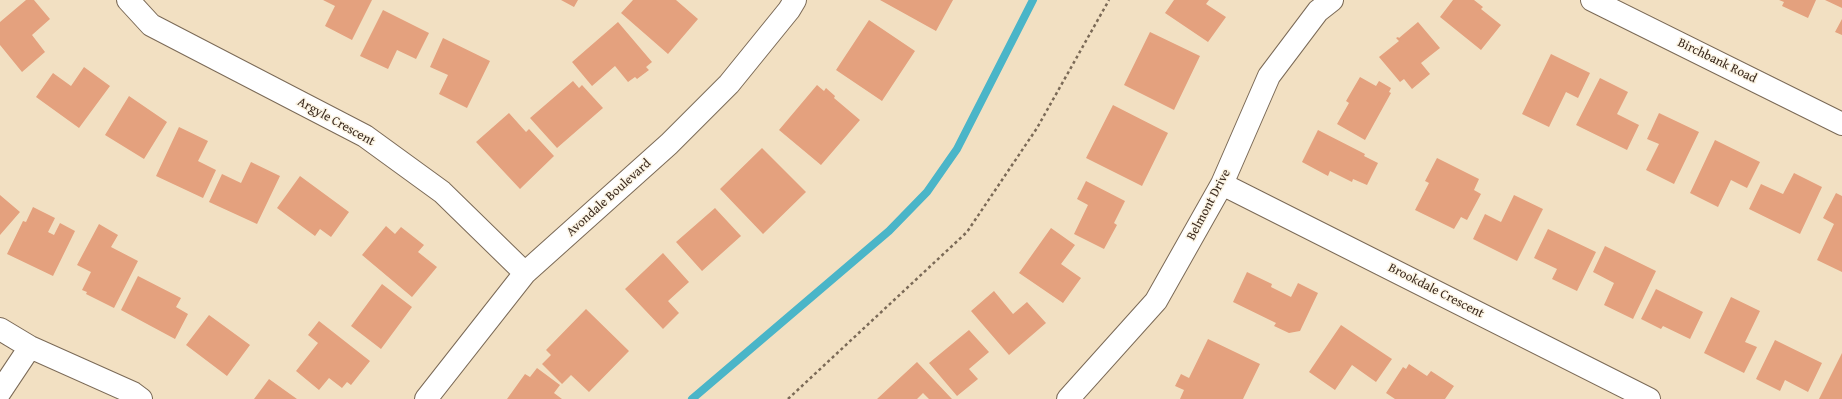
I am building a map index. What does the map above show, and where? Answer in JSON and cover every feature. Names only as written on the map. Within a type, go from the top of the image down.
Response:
[{"type":"street","name":"Argyle Crescent","points":[[128,0],[151,25],[365,136],[442,192],[525,273]]},
{"type":"street","name":"Belmont Drive","points":[[1068,399],[1156,301],[1222,184],[1269,76],[1318,11],[1332,0]]},
{"type":"street","name":"Birchbank Road","points":[[1592,0],[1842,124]]},
{"type":"street","name":"Avondale Boulevard","points":[[426,399],[525,273],[653,159],[724,90],[786,3]]},
{"type":"street","name":"Brookdale Crescent","points":[[1222,184],[1649,399]]},
{"type":"street","points":[[0,329],[30,347],[133,393],[141,399]]},
{"type":"street","points":[[0,392],[30,347]]},
{"type":"path","points":[[788,399],[967,232],[1037,128],[1109,0]]},
{"type":"building","points":[[26,0],[34,0],[50,19],[32,35],[45,52],[22,72],[0,45],[0,22]]},
{"type":"building","points":[[323,0],[372,0],[352,40],[325,26],[335,6]]},
{"type":"building","points":[[561,0],[578,0],[574,7]]},
{"type":"building","points":[[633,0],[676,0],[698,19],[668,54],[621,13]]},
{"type":"building","points":[[880,0],[953,0],[936,31]]},
{"type":"building","points":[[1174,0],[1209,0],[1206,4],[1226,17],[1208,42],[1165,13]]},
{"type":"building","points":[[1453,0],[1474,0],[1483,7],[1481,9],[1501,25],[1481,50],[1440,17]]},
{"type":"building","points":[[1779,0],[1816,0],[1808,18],[1782,6],[1784,2]]},
{"type":"building","points":[[1825,0],[1842,0],[1842,8]]},
{"type":"building","points":[[383,10],[429,33],[416,59],[397,50],[388,69],[360,56]]},
{"type":"building","points":[[1842,19],[1842,35],[1835,32]]},
{"type":"building","points":[[869,20],[915,51],[882,101],[836,70]]},
{"type":"building","points":[[618,22],[652,62],[646,67],[649,70],[637,79],[635,77],[628,82],[615,66],[592,86],[572,62]]},
{"type":"building","points":[[1418,22],[1440,48],[1421,63],[1430,74],[1412,89],[1404,79],[1400,82],[1379,57],[1399,41],[1396,38],[1399,38]]},
{"type":"building","points":[[1150,32],[1200,56],[1174,110],[1124,85]]},
{"type":"building","points":[[443,38],[490,61],[467,108],[439,94],[448,75],[430,67]]},
{"type":"building","points":[[1551,54],[1590,73],[1578,98],[1566,92],[1549,127],[1522,114]]},
{"type":"building","points":[[84,67],[110,86],[79,128],[36,97],[53,73],[71,86]]},
{"type":"building","points":[[1360,77],[1376,86],[1379,81],[1391,88],[1389,92],[1391,93],[1365,140],[1337,124],[1349,103],[1346,101]]},
{"type":"building","points":[[1600,78],[1628,92],[1617,114],[1639,125],[1627,150],[1576,125]]},
{"type":"building","points":[[573,81],[579,88],[582,85],[603,108],[557,148],[530,118]]},
{"type":"building","points":[[817,85],[824,91],[826,88],[835,96],[834,98],[860,120],[821,165],[779,130]]},
{"type":"building","points":[[129,96],[167,122],[144,159],[105,135]]},
{"type":"building","points":[[1113,105],[1168,133],[1142,186],[1086,158]]},
{"type":"building","points":[[509,113],[526,132],[529,129],[554,156],[520,189],[476,142]]},
{"type":"building","points":[[1659,113],[1699,132],[1674,184],[1646,170],[1659,144],[1647,139]]},
{"type":"building","points":[[179,127],[208,141],[198,161],[216,170],[203,198],[156,176]]},
{"type":"building","points":[[1318,130],[1365,154],[1364,156],[1378,163],[1367,185],[1353,179],[1352,182],[1330,171],[1328,176],[1302,162]]},
{"type":"building","points":[[1715,140],[1760,162],[1747,188],[1731,180],[1718,207],[1690,193]]},
{"type":"building","points":[[762,148],[806,192],[763,234],[720,189]]},
{"type":"building","points":[[1437,158],[1479,179],[1474,190],[1481,194],[1467,220],[1461,217],[1454,229],[1415,210],[1429,183],[1425,181]]},
{"type":"building","points":[[251,162],[280,176],[257,224],[209,202],[222,174],[241,183]]},
{"type":"building","points":[[1794,173],[1822,187],[1800,234],[1749,209],[1761,184],[1783,194]]},
{"type":"building","points":[[300,176],[349,212],[331,237],[320,229],[315,236],[277,208]]},
{"type":"building","points":[[1086,181],[1125,201],[1114,223],[1117,225],[1104,249],[1074,234],[1088,205],[1077,199]]},
{"type":"building","points":[[1836,193],[1842,196],[1842,272],[1817,260],[1834,224],[1823,218]]},
{"type":"building","points":[[0,195],[20,212],[0,235]]},
{"type":"building","points":[[1514,195],[1543,209],[1517,261],[1473,239],[1485,214],[1501,222]]},
{"type":"building","points":[[33,207],[55,218],[48,232],[54,235],[60,223],[75,231],[53,276],[7,254],[23,221],[26,222]]},
{"type":"building","points":[[715,208],[741,236],[702,271],[676,242]]},
{"type":"building","points":[[99,224],[118,235],[111,247],[138,261],[114,308],[86,294],[87,292],[82,290],[91,272],[77,265]]},
{"type":"building","points":[[386,226],[395,234],[401,227],[424,245],[418,252],[437,267],[412,297],[362,255]]},
{"type":"building","points":[[1051,228],[1075,245],[1061,264],[1081,278],[1063,303],[1019,273]]},
{"type":"building","points":[[1548,229],[1596,252],[1577,291],[1552,279],[1557,269],[1534,258]]},
{"type":"building","points":[[1605,246],[1656,271],[1633,319],[1604,305],[1614,283],[1593,272]]},
{"type":"building","points":[[663,253],[689,282],[668,301],[679,313],[663,329],[625,289]]},
{"type":"building","points":[[1247,272],[1272,284],[1271,287],[1291,297],[1298,283],[1318,293],[1300,331],[1289,333],[1274,326],[1276,323],[1233,302]]},
{"type":"building","points":[[138,276],[181,298],[176,307],[188,314],[175,339],[121,310]]},
{"type":"building","points":[[382,284],[412,307],[381,349],[351,326]]},
{"type":"building","points":[[1656,289],[1703,312],[1690,339],[1663,326],[1661,329],[1641,319]]},
{"type":"building","points":[[994,291],[1013,314],[1027,302],[1046,323],[1009,355],[971,311]]},
{"type":"building","points":[[1731,297],[1760,311],[1745,342],[1757,347],[1744,373],[1704,353]]},
{"type":"building","points":[[586,309],[629,351],[589,392],[571,375],[562,384],[542,364],[551,355],[546,350]]},
{"type":"building","points":[[209,315],[250,345],[227,376],[186,345]]},
{"type":"building","points":[[319,321],[370,361],[351,385],[347,382],[342,388],[329,378],[319,390],[296,371],[318,343],[308,335]]},
{"type":"building","points":[[1341,325],[1392,359],[1376,382],[1352,365],[1335,390],[1309,372]]},
{"type":"building","points":[[969,330],[989,352],[969,369],[978,379],[957,396],[929,363]]},
{"type":"building","points":[[1208,339],[1260,364],[1243,399],[1180,399],[1184,390],[1175,386],[1181,374],[1189,378]]},
{"type":"building","points":[[1775,340],[1822,363],[1808,392],[1785,380],[1780,391],[1756,379]]},
{"type":"building","points":[[1842,353],[1842,399],[1819,399]]},
{"type":"building","points":[[917,362],[952,399],[929,399],[923,393],[917,399],[877,399]]},
{"type":"building","points":[[1409,364],[1427,376],[1431,371],[1454,386],[1445,399],[1395,399],[1386,393],[1403,367],[1406,369]]},
{"type":"building","points":[[537,368],[560,385],[554,393],[562,399],[507,399],[525,374],[530,377]]},
{"type":"building","points":[[269,379],[297,399],[254,399]]},
{"type":"waterway","points":[[692,399],[889,231],[927,192],[957,149],[1033,0]]}]
